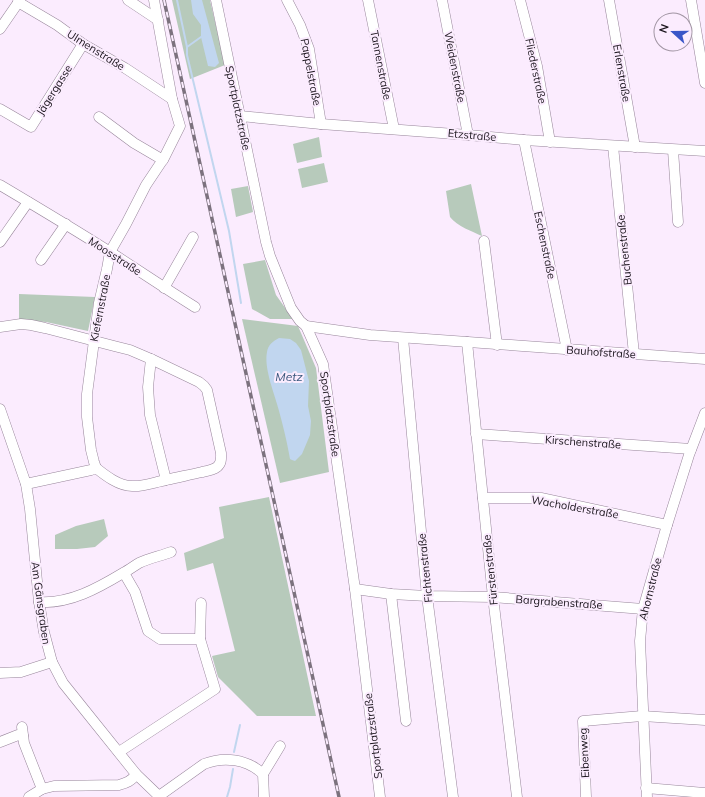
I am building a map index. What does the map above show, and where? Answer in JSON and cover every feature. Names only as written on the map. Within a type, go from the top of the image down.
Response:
[{"type":"street","points":[[128,0],[158,20]]},
{"type":"street","name":"Kiefernstraße","points":[[96,468],[91,450],[87,417],[87,394],[93,340],[110,252],[146,185],[163,160],[180,126],[172,99],[154,0]]},
{"type":"street","name":"Sportplatzstraße","points":[[216,0],[270,256],[291,308],[300,321],[306,326],[323,364],[355,589],[380,797]]},
{"type":"street","name":"Pappelstraße","points":[[287,0],[300,25],[309,49],[321,124]]},
{"type":"street","name":"Tannenstraße","points":[[368,0],[394,129]]},
{"type":"street","name":"Weidenstraße","points":[[442,0],[468,135]]},
{"type":"street","name":"Fliederstraße","points":[[520,0],[537,66],[550,142]]},
{"type":"street","name":"Erlenstraße","points":[[609,0],[635,147]]},
{"type":"street","points":[[691,0],[705,84]]},
{"type":"street","points":[[0,28],[19,1]]},
{"type":"street","name":"Ulmenstraße","points":[[19,1],[57,25],[83,44],[125,68],[172,99]]},
{"type":"street","name":"Jägergasse","points":[[0,109],[31,127],[83,44]]},
{"type":"street","name":"Etzstraße","points":[[240,116],[321,124],[550,142],[705,151]]},
{"type":"street","points":[[100,118],[134,143],[163,160]]},
{"type":"street","name":"Eschenstraße","points":[[524,140],[567,350]]},
{"type":"street","name":"Buchenstraße","points":[[614,146],[634,354]]},
{"type":"street","points":[[673,150],[678,222]]},
{"type":"street","name":"Moosstraße","points":[[0,185],[66,224],[195,307]]},
{"type":"street","points":[[0,242],[28,202]]},
{"type":"street","points":[[41,260],[66,224]]},
{"type":"street","points":[[164,288],[193,237]]},
{"type":"street","points":[[484,241],[497,345]]},
{"type":"street","points":[[0,327],[20,324],[31,325],[130,350],[199,382],[207,390],[221,453],[221,460],[218,466],[211,469],[184,477],[143,486],[133,487],[125,485],[112,479],[96,468],[26,484]]},
{"type":"street","name":"Bauhofstraße","points":[[306,326],[403,338],[705,359]]},
{"type":"street","name":"Fichtenstraße","points":[[403,338],[427,596],[452,797]]},
{"type":"street","name":"Fürstenstraße","points":[[467,342],[493,597],[517,797]]},
{"type":"street","points":[[151,359],[148,387],[150,415],[166,480]]},
{"type":"street","name":"Am Gänsgraben","points":[[0,408],[26,484],[30,509],[39,602],[44,632],[52,662],[63,684],[136,774],[159,797]]},
{"type":"street","name":"Ahornstraße","points":[[646,793],[646,762],[642,716],[640,641],[643,609],[691,449],[705,413]]},
{"type":"street","name":"Kirschenstraße","points":[[476,434],[691,449]]},
{"type":"street","name":"Wacholderstraße","points":[[483,498],[541,498],[667,525]]},
{"type":"street","points":[[39,602],[62,601],[81,596],[140,563],[172,552]]},
{"type":"street","points":[[124,573],[135,592],[148,631],[160,638],[200,639]]},
{"type":"street","name":"Bargrabenstraße","points":[[355,589],[391,594],[493,597],[643,609]]},
{"type":"street","points":[[391,594],[406,721]]},
{"type":"street","points":[[119,752],[215,689],[200,639],[201,603]]},
{"type":"street","points":[[0,673],[21,672],[52,662]]},
{"type":"street","points":[[642,716],[705,720]]},
{"type":"street","name":"Eibenweg","points":[[586,797],[583,721],[642,716]]},
{"type":"street","points":[[0,742],[23,732],[24,744],[42,789]]},
{"type":"street","points":[[264,797],[263,774],[280,746]]},
{"type":"street","points":[[159,797],[196,769],[212,761],[223,759],[236,760],[257,768],[263,774]]},
{"type":"street","points":[[29,797],[42,789],[54,786],[119,785],[128,783],[136,774]]},
{"type":"street","points":[[646,793],[705,793]]},
{"type":"green space","points":[[172,0],[210,0],[225,65],[190,79]]},
{"type":"green space","points":[[319,137],[322,157],[297,163],[293,144]]},
{"type":"green space","points":[[324,163],[328,182],[302,188],[298,169]]},
{"type":"green space","points":[[471,184],[482,236],[461,226],[450,217],[446,191]]},
{"type":"green space","points":[[248,186],[253,212],[236,217],[231,189]]},
{"type":"green space","points":[[265,260],[276,295],[293,319],[270,319],[252,309],[243,264]]},
{"type":"green space","points":[[19,294],[95,297],[88,331],[46,322],[19,320]]},
{"type":"green space","points":[[242,319],[298,326],[316,368],[329,472],[280,483]]},
{"type":"green space","points":[[269,497],[316,716],[257,716],[218,677],[212,656],[235,651],[213,563],[187,571],[184,553],[224,538],[219,507]]},
{"type":"green space","points":[[104,519],[108,536],[95,547],[55,549],[55,535],[76,526]]},
{"type":"water","points":[[191,0],[202,0],[219,63],[215,67],[208,66],[201,37],[201,25],[193,14]]},
{"type":"water","name":"Metz","points":[[279,338],[290,339],[296,343],[301,350],[309,381],[308,406],[311,421],[310,435],[302,454],[295,461],[290,459],[279,411],[269,378],[266,358],[268,347]]},
{"type":"waterway","points":[[177,0],[187,47]]},
{"type":"waterway","points":[[201,37],[187,47],[187,55],[229,231],[241,303]]},
{"type":"waterway","points":[[234,752],[240,725]]},
{"type":"waterway","points":[[227,797],[233,769]]},
{"type":"railway","points":[[164,0],[339,797]]}]
